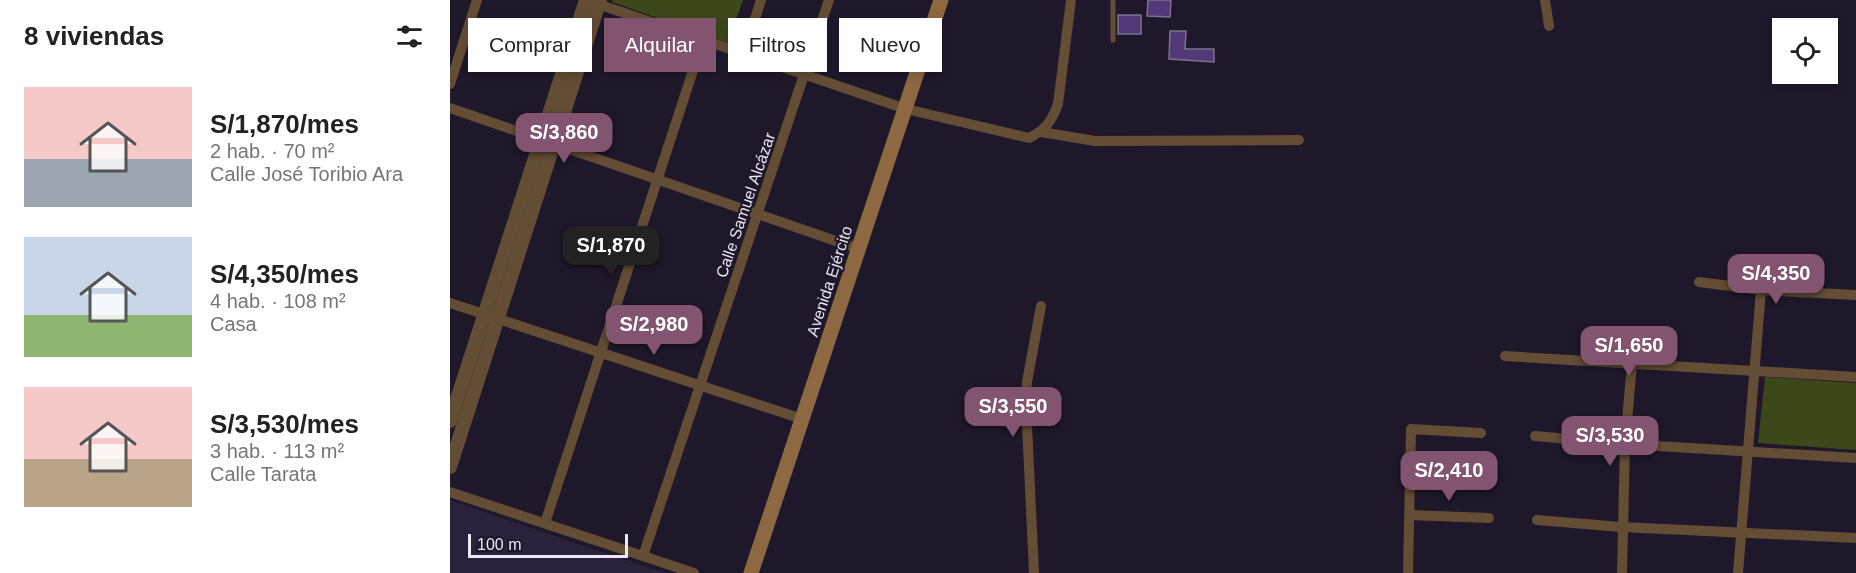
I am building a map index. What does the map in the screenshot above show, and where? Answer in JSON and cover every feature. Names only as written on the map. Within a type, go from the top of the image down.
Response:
[{"type":"main road","name":"Avenida Ejército","points":[[751,573],[906,109],[940,0]]},
{"type":"street","points":[[450,84],[477,0]]},
{"type":"street","points":[[755,18],[761,0]]},
{"type":"street","name":"Calle Samuel Alcázar","points":[[644,556],[829,0]]},
{"type":"street","points":[[803,72],[906,109],[1029,138],[1041,132],[1053,120],[1058,104],[1071,0]]},
{"type":"street","points":[[1545,0],[1549,26]]},
{"type":"street","points":[[450,467],[491,317],[593,1],[641,18]]},
{"type":"street","points":[[545,523],[693,72]]},
{"type":"street","points":[[450,108],[859,249]]},
{"type":"street","points":[[1041,132],[1095,141],[1299,140]]},
{"type":"street","points":[[1699,282],[1761,290],[1856,295]]},
{"type":"street","points":[[1738,573],[1761,290]]},
{"type":"street","points":[[450,303],[802,419]]},
{"type":"street","points":[[1034,573],[1026,404],[1027,382],[1041,306]]},
{"type":"street","points":[[450,421],[491,317]]},
{"type":"street","points":[[1505,356],[1856,377]]},
{"type":"street","points":[[1622,573],[1621,527],[1632,363]]},
{"type":"street","points":[[1408,573],[1411,429],[1481,433]]},
{"type":"street","points":[[1535,436],[1625,444],[1856,458]]},
{"type":"street","points":[[450,492],[694,573]]},
{"type":"street","points":[[1409,515],[1489,518]]},
{"type":"street","points":[[1537,520],[1621,527],[1856,538]]},
{"type":"lane","points":[[1113,0],[1113,40]]},
{"type":"shaded area","points":[[450,500],[578,544],[666,573],[450,573]]},
{"type":"green space","points":[[613,0],[743,0],[737,18],[728,18],[728,43],[716,39],[716,18],[657,18],[612,2]]},
{"type":"green space","points":[[1765,377],[1856,383],[1856,450],[1758,443]]},
{"type":"building","points":[[1148,0],[1171,0],[1170,17],[1147,16]]},
{"type":"building","points":[[1118,15],[1141,15],[1141,34],[1118,34]]},
{"type":"building","points":[[1170,31],[1186,31],[1185,49],[1214,49],[1214,62],[1169,59]]}]
